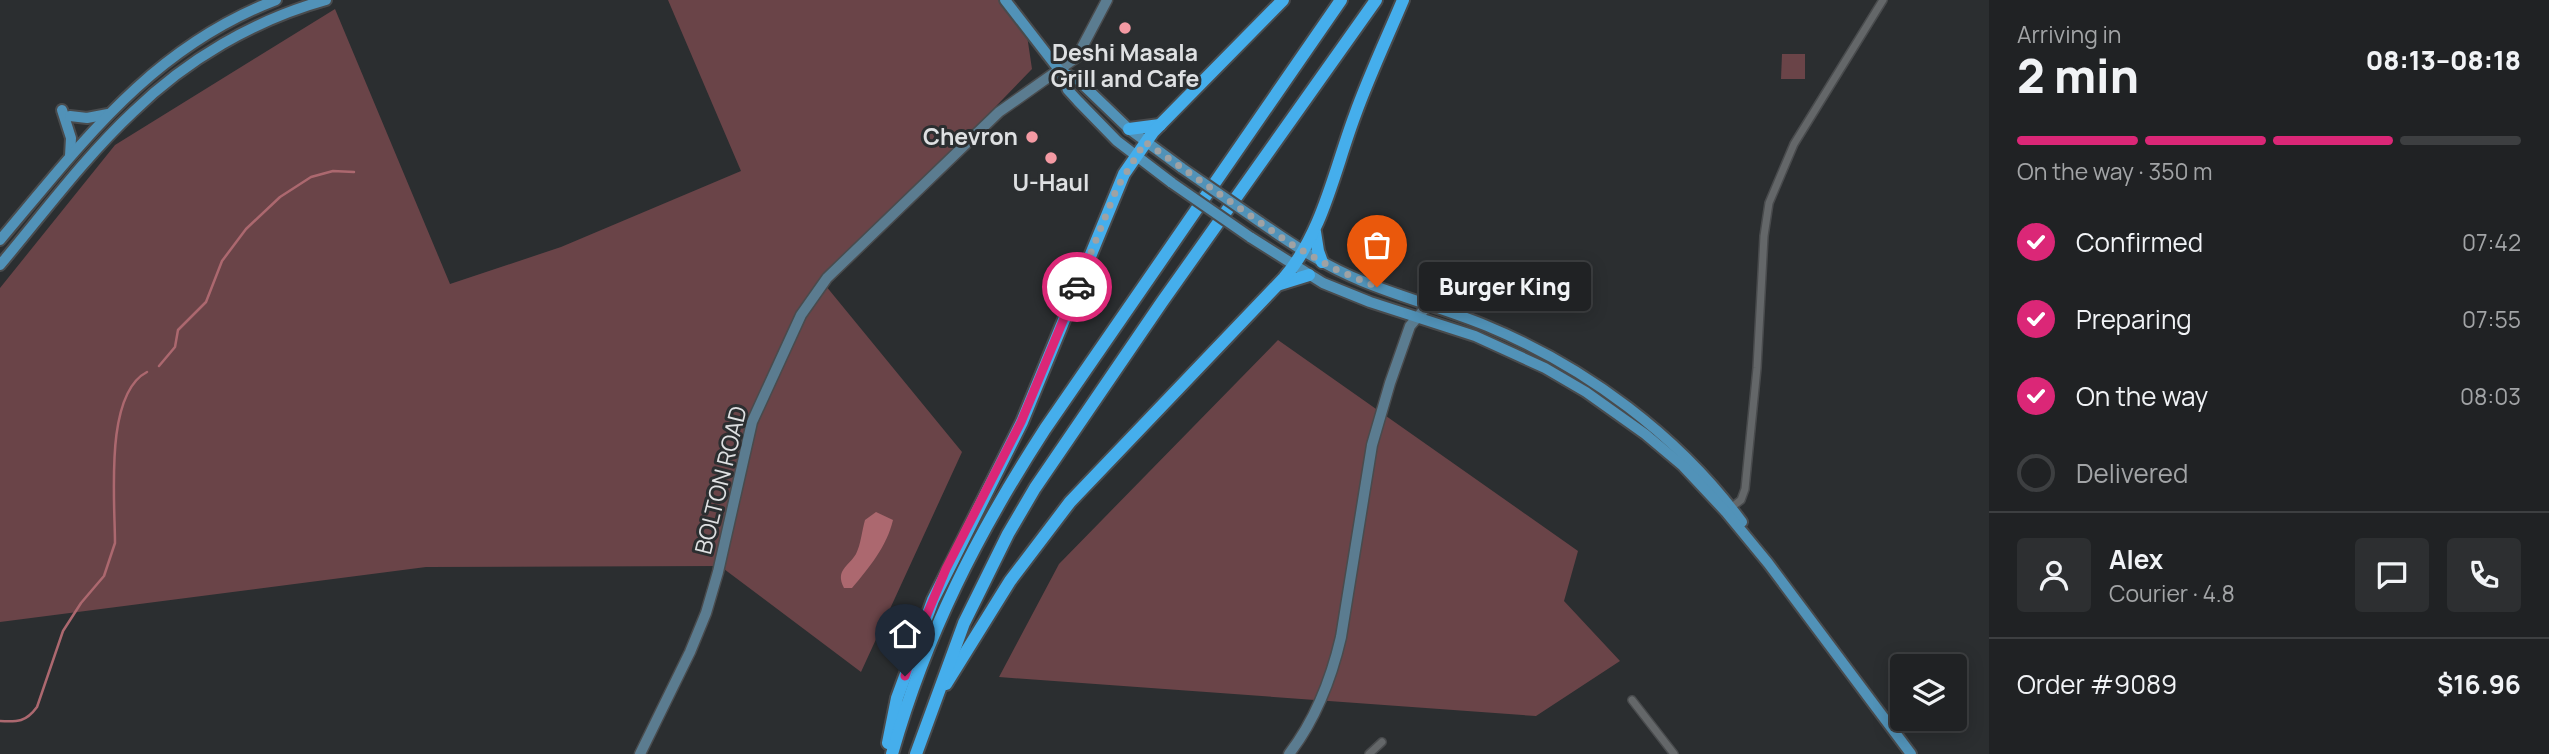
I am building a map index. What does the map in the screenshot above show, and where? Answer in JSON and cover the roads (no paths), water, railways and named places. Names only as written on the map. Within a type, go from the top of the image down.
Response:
[{"type":"highway","points":[[886,754],[897,698],[933,600],[1021,422],[1117,188],[1135,156],[1160,125],[1283,0]]},
{"type":"highway","points":[[892,754],[911,693],[944,610],[967,559],[1002,498],[1045,429],[1341,0]]},
{"type":"highway","points":[[916,754],[931,708],[980,588],[1007,534],[1035,488],[1162,302],[1376,0]]},
{"type":"highway","points":[[931,708],[1010,580],[1070,502],[1276,286],[1304,251],[1315,232],[1355,114],[1403,0]]},
{"type":"highway","points":[[1129,129],[1160,125]]},
{"type":"highway","points":[[1315,232],[1322,262]]},
{"type":"highway","points":[[1276,286],[1309,275]]},
{"type":"main road","points":[[0,240],[108,114],[142,80],[188,46],[233,19],[276,0]]},
{"type":"main road","points":[[0,265],[115,130],[162,86],[206,54],[242,34],[326,0]]},
{"type":"main road","points":[[1005,0],[1060,71],[1073,95],[1117,142],[1172,183],[1309,275],[1347,293],[1502,348],[1545,368],[1586,392],[1663,449],[1729,510]]},
{"type":"main road","points":[[1060,71],[1078,80],[1145,142],[1322,262],[1359,280],[1511,337],[1579,374],[1630,411],[1671,444],[1711,482],[1911,754]]},
{"type":"main road","points":[[71,156],[66,113],[88,118],[108,114]]},
{"type":"street","name":"BOLTON ROAD","points":[[640,754],[706,613],[752,422],[807,306],[827,278],[999,112],[1077,57],[1107,0]]},
{"type":"street","points":[[1729,510],[1741,500],[1745,489],[1755,395],[1764,236],[1769,203],[1784,165],[1806,125],[1882,0]]},
{"type":"street","points":[[1289,754],[1312,719],[1333,668],[1341,636],[1372,445],[1405,337],[1416,317],[1428,305]]},
{"type":"street","points":[[1632,700],[1674,754]]},
{"type":"street","points":[[1369,754],[1382,742]]},
{"type":"waterway","points":[[159,366],[175,347],[178,330],[206,302],[222,261],[246,229],[280,197],[311,177],[333,171],[354,172]]},
{"type":"waterway","points":[[0,721],[21,720],[37,707],[63,631],[81,603],[104,576],[115,543],[114,476],[118,425],[124,402],[133,384],[147,372]]},
{"type":"place","name":"Deshi Masala Grill and Cafe","points":[[1125,28]]},
{"type":"place","name":"Chevron","points":[[1032,137]]},
{"type":"place","name":"U-Haul","points":[[1051,158]]},
{"type":"place","name":"Burger King","points":[[1377,287]]}]
